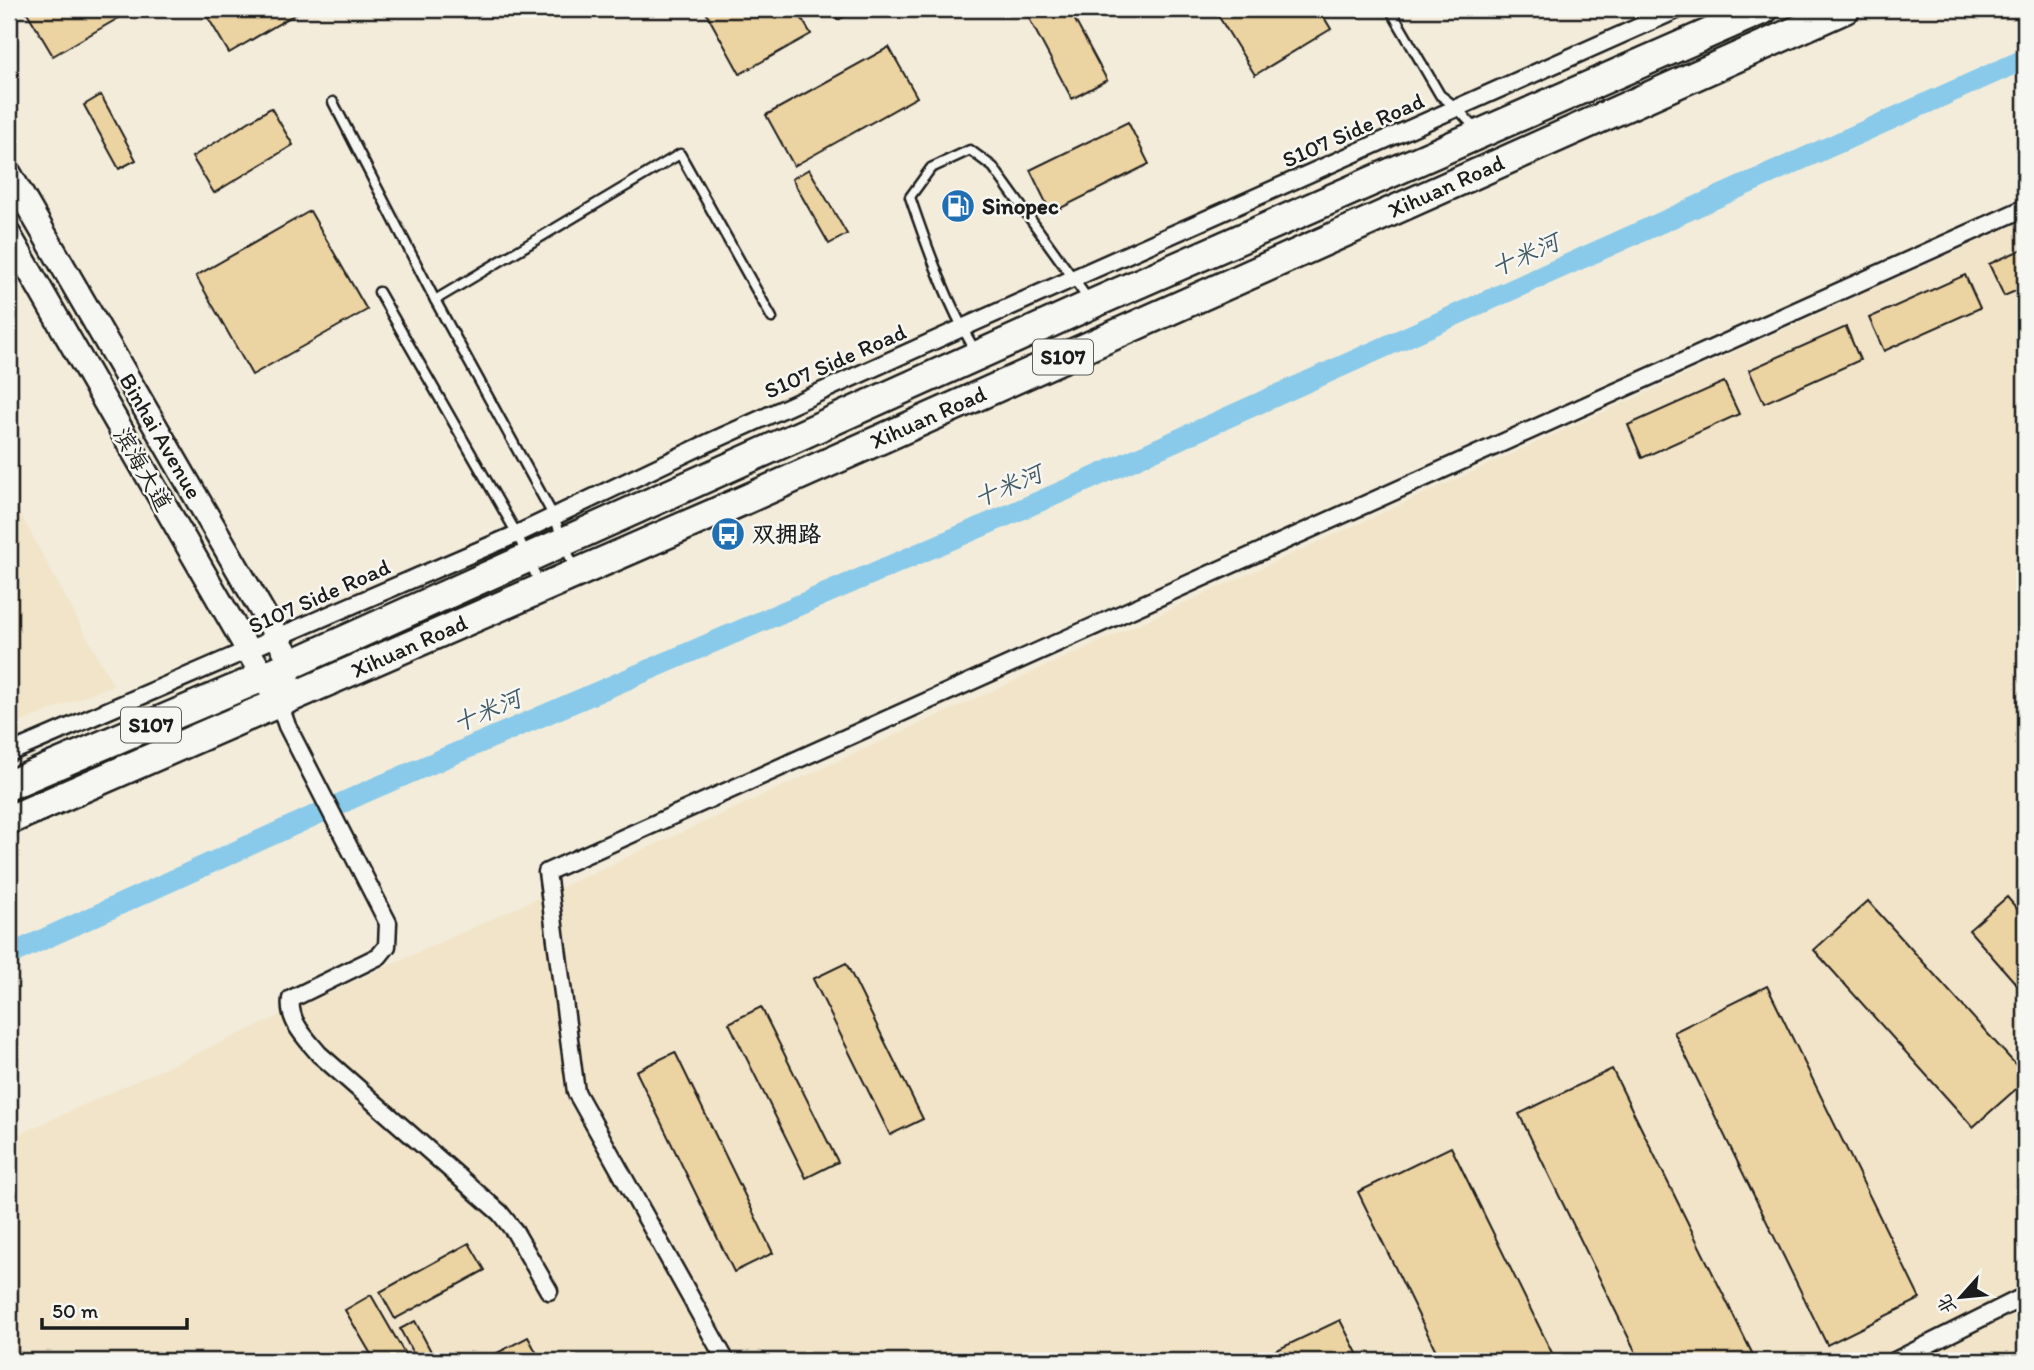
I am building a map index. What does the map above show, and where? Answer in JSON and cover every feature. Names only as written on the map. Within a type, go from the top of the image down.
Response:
[{"type":"highway","name":"Xihuan Road","points":[[9,820],[576,574],[1742,30],[1765,9]]},
{"type":"highway","name":"Xihuan Road","points":[[9,785],[263,677],[559,529],[978,356],[1481,134],[1742,30],[1845,9]]},
{"type":"main road","name":"Binhai Avenue","points":[[9,173],[292,663]]},
{"type":"main road","name":"滨海大道","points":[[9,234],[279,703]]},
{"type":"main road","points":[[279,703],[292,663]]},
{"type":"street","name":"S107 Side Road","points":[[559,529],[710,442],[1679,9]]},
{"type":"street","points":[[726,1361],[576,1092],[547,872],[2025,208]]},
{"type":"street","name":"S107 Side Road","points":[[9,753],[278,638],[522,546]]},
{"type":"street","points":[[279,703],[303,757],[388,923],[387,946],[379,956],[291,999],[289,1011],[319,1054],[500,1213],[515,1231],[549,1291]]},
{"type":"street","points":[[1895,1361],[2025,1296]]},
{"type":"lane","points":[[1390,9],[1440,95],[1457,108],[1481,134]]},
{"type":"lane","points":[[333,102],[435,300],[559,529],[576,574]]},
{"type":"lane","points":[[978,356],[962,328],[928,252],[910,197],[931,168],[970,150],[993,167],[1076,278],[1092,304]]},
{"type":"lane","points":[[435,300],[680,154],[772,318]]},
{"type":"lane","points":[[379,292],[522,546],[541,588]]},
{"type":"shaded area","points":[[2025,220],[2025,1361],[9,1361],[9,1139]]},
{"type":"shaded area","points":[[9,493],[113,685],[9,727]]},
{"type":"building","points":[[25,9],[134,9],[53,56]]},
{"type":"building","points":[[203,9],[304,9],[229,53]]},
{"type":"building","points":[[704,9],[796,9],[811,34],[740,74]]},
{"type":"building","points":[[832,9],[859,9],[838,20]]},
{"type":"building","points":[[1024,9],[1069,9],[1107,80],[1072,99]]},
{"type":"building","points":[[1214,9],[1319,9],[1331,29],[1255,75]]},
{"type":"building","points":[[889,47],[917,97],[794,166],[766,115]]},
{"type":"building","points":[[101,95],[136,160],[119,169],[84,105]]},
{"type":"building","points":[[271,108],[293,145],[214,193],[192,157]]},
{"type":"building","points":[[1128,122],[1149,164],[1051,213],[1030,170]]},
{"type":"building","points":[[809,169],[847,234],[829,244],[792,179]]},
{"type":"building","points":[[310,211],[367,310],[252,375],[196,276]]},
{"type":"building","points":[[2025,248],[2025,287],[2004,296],[1989,264]]},
{"type":"building","points":[[1965,275],[1980,308],[1884,351],[1869,318]]},
{"type":"building","points":[[1846,327],[1860,360],[1764,403],[1749,370]]},
{"type":"building","points":[[1724,382],[1739,414],[1642,458],[1628,425]]},
{"type":"building","points":[[2007,897],[2025,918],[2025,994],[1969,930]]},
{"type":"building","points":[[1868,901],[2025,1075],[2025,1081],[1973,1127],[1814,950]]},
{"type":"building","points":[[846,963],[923,1119],[890,1135],[813,979]]},
{"type":"building","points":[[1767,986],[1920,1299],[1827,1345],[1674,1032]]},
{"type":"building","points":[[761,1007],[838,1162],[806,1178],[729,1023]]},
{"type":"building","points":[[675,1052],[773,1253],[734,1272],[636,1071]]},
{"type":"building","points":[[1612,1069],[1756,1361],[1640,1361],[1519,1114]]},
{"type":"building","points":[[1451,1147],[1556,1361],[1441,1361],[1358,1192]]},
{"type":"building","points":[[469,1243],[485,1270],[395,1319],[380,1292]]},
{"type":"building","points":[[371,1295],[409,1361],[375,1361],[345,1310]]},
{"type":"building","points":[[1340,1320],[1361,1361],[1254,1361]]},
{"type":"building","points":[[415,1321],[436,1361],[417,1361],[400,1329]]},
{"type":"building","points":[[528,1337],[541,1361],[482,1361]]},
{"type":"waterway","name":"十米河","points":[[9,955],[368,791],[1066,490],[2025,59]]},
{"type":"place","name":"Sinopec","points":[[958,206]]},
{"type":"place","name":"双拥路","points":[[728,534]]}]
